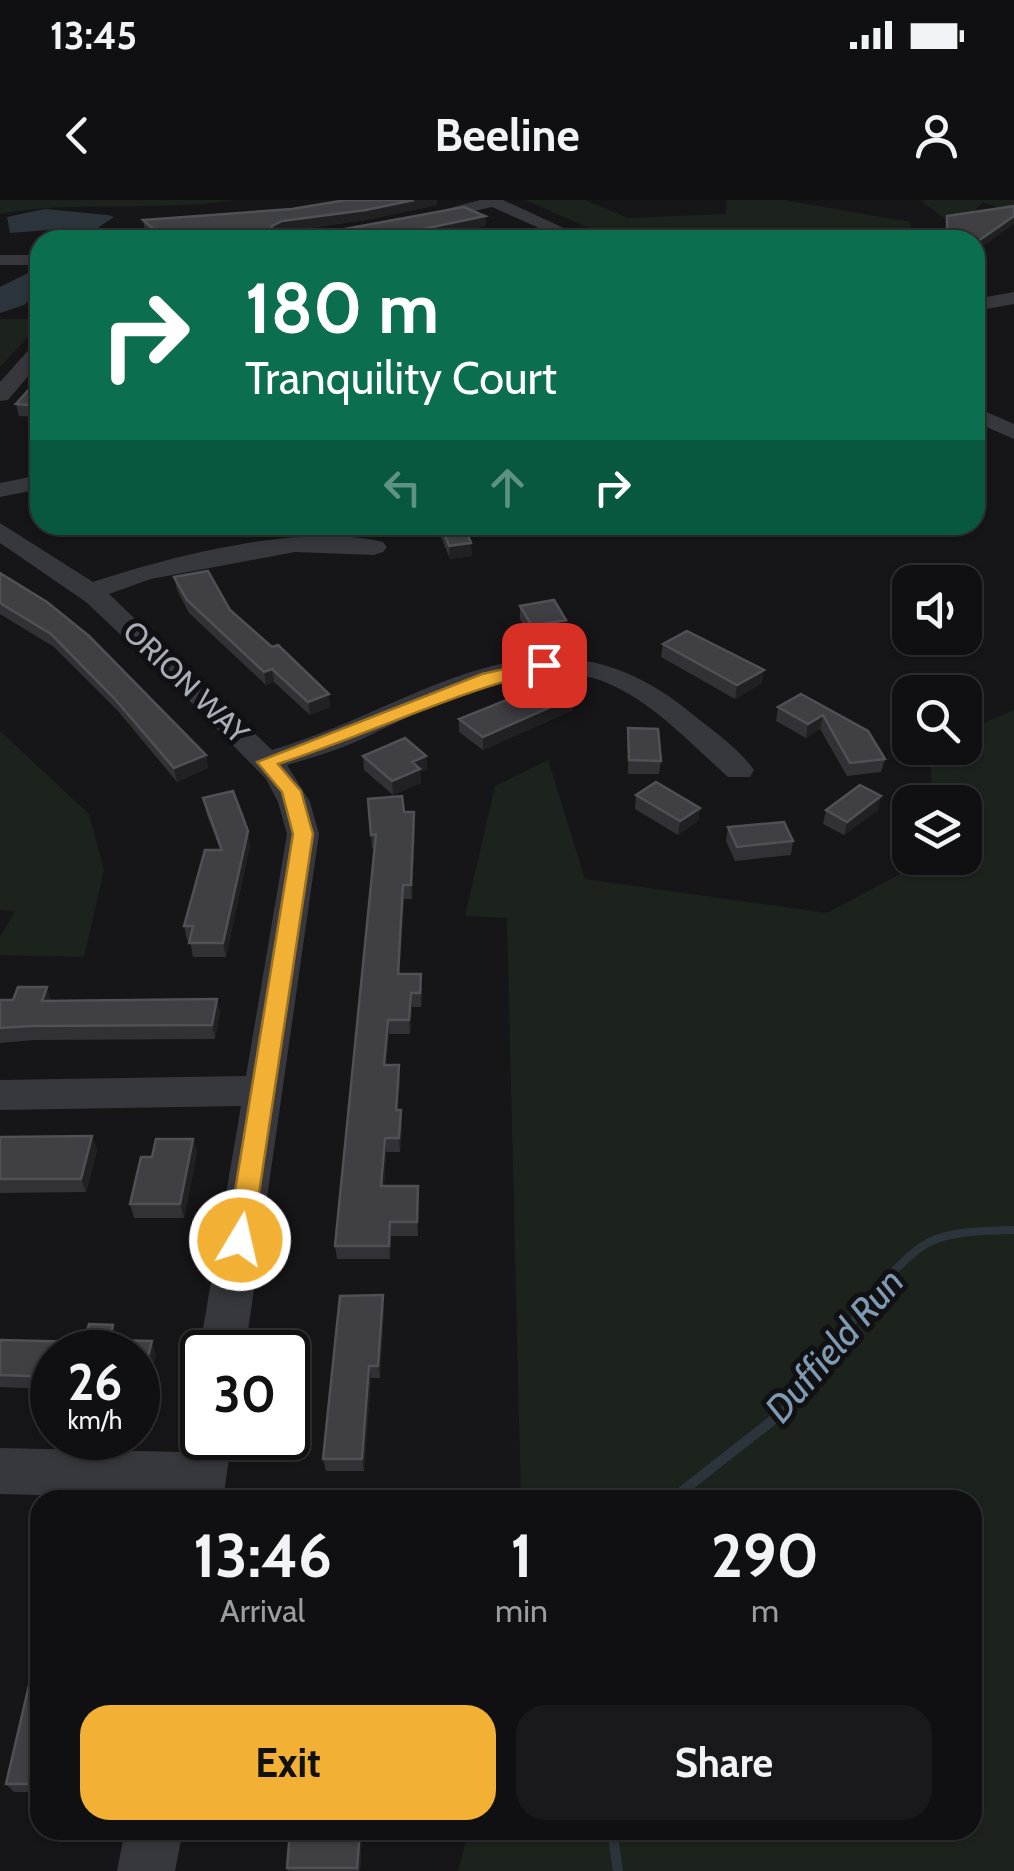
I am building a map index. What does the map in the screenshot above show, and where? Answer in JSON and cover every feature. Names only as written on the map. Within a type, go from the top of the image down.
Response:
[{"type":"street","points":[[400,222],[491,201],[557,230]]},
{"type":"street","points":[[0,260],[30,260]]},
{"type":"street","points":[[985,303],[1014,298]]},
{"type":"street","points":[[4,391],[30,361]]},
{"type":"street","points":[[4,391],[30,388]]},
{"type":"street","points":[[985,419],[1014,432]]},
{"type":"street","points":[[0,470],[30,466]]},
{"type":"street","points":[[0,490],[30,484]]},
{"type":"street","name":"ORION WAY","points":[[0,530],[30,557],[90,592],[212,705],[291,791],[303,834],[225,1330]]},
{"type":"street","points":[[90,592],[145,573],[295,544],[374,547]]},
{"type":"street","points":[[266,762],[334,740],[488,678],[544,665],[614,675],[647,694],[739,770]]},
{"type":"street","points":[[0,1095],[263,1092]]},
{"type":"street","points":[[0,1471],[203,1471]]},
{"type":"street","points":[[146,1871],[152,1840]]},
{"type":"shaded area","points":[[0,200],[235,200],[0,214]]},
{"type":"shaded area","points":[[525,200],[585,200],[628,218],[726,214],[727,200],[784,200],[910,222],[912,230],[593,230]]},
{"type":"shaded area","points":[[920,200],[1014,200],[1014,213],[983,202],[957,228]]},
{"type":"shaded area","points":[[45,209],[114,217],[100,230],[10,233],[7,217]]},
{"type":"shaded area","points":[[30,272],[30,300],[24,305],[0,313],[0,287]]},
{"type":"shaded area","points":[[0,319],[30,319],[30,335],[0,367]]},
{"type":"shaded area","points":[[1014,710],[1014,1871],[458,1871],[466,1840],[982,1840],[982,1490],[521,1490],[507,918],[465,916],[495,786],[548,760],[585,879],[827,913],[898,875],[982,875],[982,785],[931,785],[931,765],[982,765],[982,724]]},
{"type":"shaded area","points":[[0,731],[89,814],[104,870],[84,957],[0,955],[0,937],[15,911],[0,910]]},
{"type":"building","points":[[346,200],[414,200],[282,221],[271,230],[154,230],[143,220],[292,209]]},
{"type":"building","points":[[1014,206],[1014,216],[985,236],[985,230],[947,230],[947,216]]},
{"type":"building","points":[[464,207],[485,216],[418,230],[339,230]]},
{"type":"building","points":[[30,388],[30,405],[16,404]]},
{"type":"building","points":[[445,535],[468,535],[471,543],[449,546]]},
{"type":"building","points":[[208,571],[230,610],[272,647],[278,645],[329,694],[308,702],[272,669],[264,672],[187,600],[174,577]]},
{"type":"building","points":[[0,573],[47,602],[89,636],[206,755],[174,768],[114,698],[51,634],[0,603]]},
{"type":"building","points":[[554,600],[566,620],[532,626],[520,606]]},
{"type":"building","points":[[687,631],[764,670],[737,685],[663,644]]},
{"type":"building","points":[[552,682],[573,697],[483,737],[459,719]]},
{"type":"building","points":[[801,694],[868,731],[885,759],[850,763],[823,715],[808,724],[778,707]]},
{"type":"building","points":[[628,728],[658,729],[661,761],[629,760]]},
{"type":"building","points":[[405,738],[426,756],[412,762],[420,769],[392,781],[363,756]]},
{"type":"building","points":[[656,782],[700,808],[680,821],[636,795]]},
{"type":"building","points":[[860,785],[881,796],[847,822],[826,810]]},
{"type":"building","points":[[233,791],[248,831],[223,943],[189,943],[193,926],[184,926],[205,850],[222,850],[203,798]]},
{"type":"building","points":[[402,796],[404,812],[414,812],[411,885],[403,885],[398,974],[421,974],[420,993],[411,993],[409,1020],[388,1020],[384,1065],[399,1065],[396,1110],[401,1110],[399,1138],[385,1138],[381,1186],[418,1186],[417,1222],[390,1222],[389,1246],[335,1246],[376,834],[371,835],[368,799]]},
{"type":"building","points":[[784,822],[793,841],[737,847],[728,827]]},
{"type":"building","points":[[18,987],[47,987],[42,1001],[217,999],[212,1025],[0,1028],[0,1000],[13,1000]]},
{"type":"building","points":[[92,1136],[81,1179],[0,1179],[0,1137]]},
{"type":"building","points":[[156,1139],[193,1139],[180,1204],[130,1204],[141,1157],[152,1157]]},
{"type":"building","points":[[383,1295],[378,1366],[369,1366],[362,1459],[323,1459],[340,1296]]},
{"type":"building","points":[[89,1324],[113,1325],[112,1330],[87,1330]]},
{"type":"building","points":[[0,1340],[30,1341],[30,1376],[0,1375]]},
{"type":"building","points":[[30,1681],[30,1784],[6,1784]]},
{"type":"building","points":[[289,1840],[359,1840],[357,1868],[287,1868]]},
{"type":"waterway","name":"Duffield Run","points":[[832,1350],[884,1282],[930,1241],[953,1234],[1014,1230]]},
{"type":"waterway","name":"Duffield Run","points":[[684,1490],[792,1405],[834,1348]]},
{"type":"waterway","name":"Duffield Run","points":[[613,1840],[618,1871]]},
{"type":"route","points":[[240,1240],[303,834],[291,791],[266,762],[334,740],[488,678],[544,665]]}]
